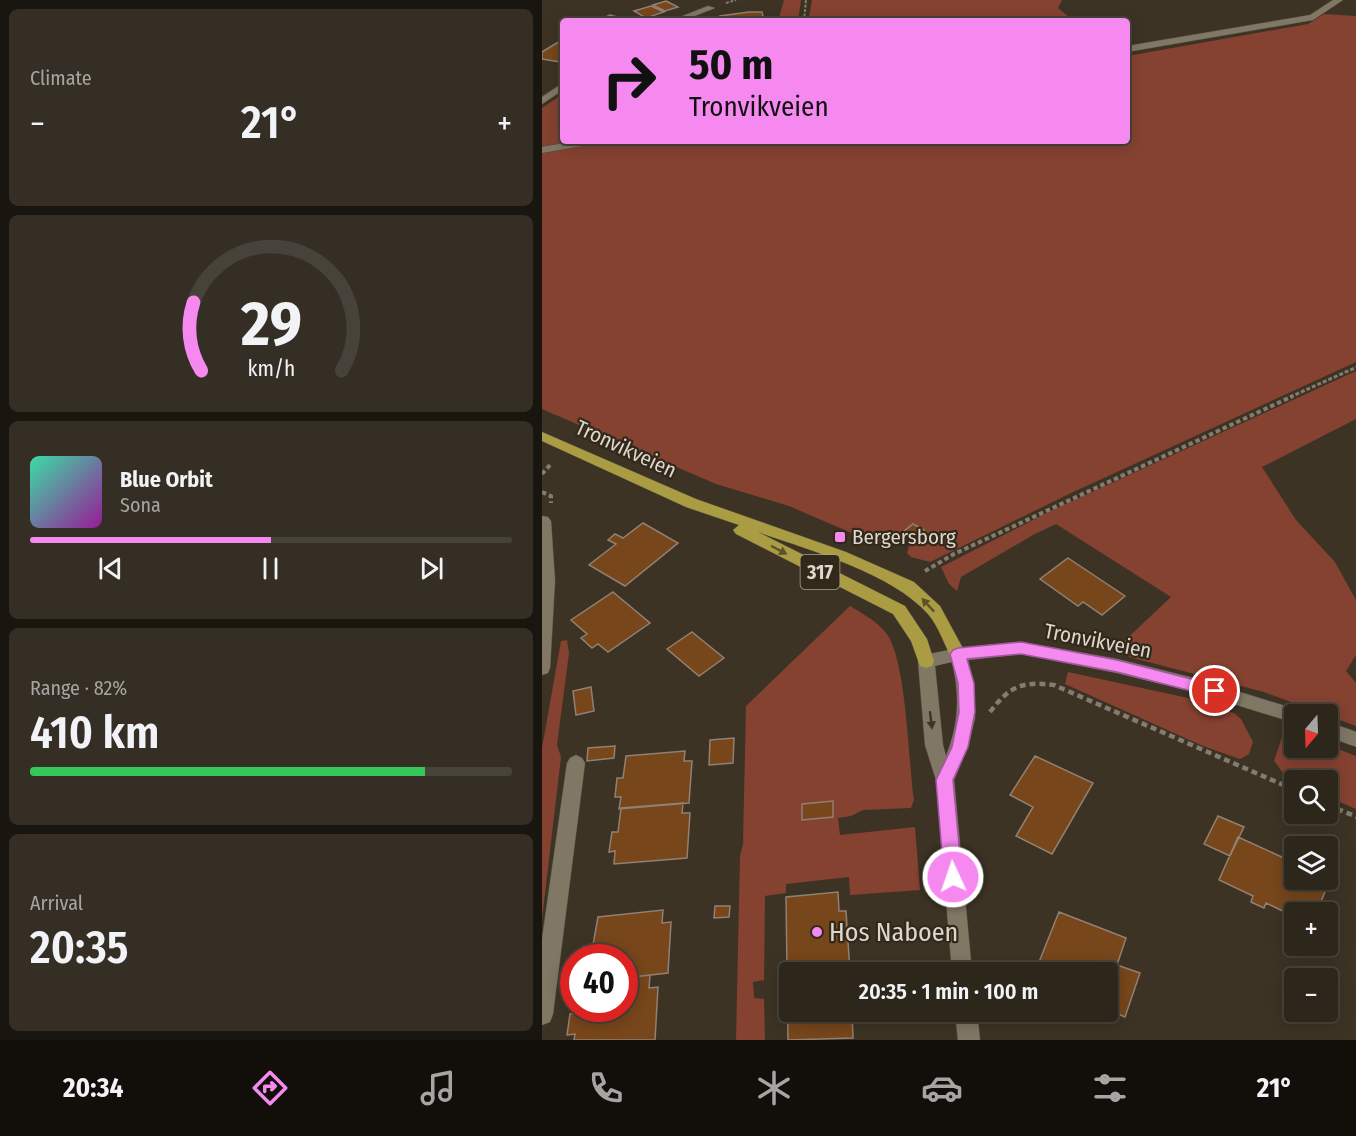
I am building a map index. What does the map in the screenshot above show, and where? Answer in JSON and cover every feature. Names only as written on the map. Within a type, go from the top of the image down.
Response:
[{"type":"main road","name":"Tronvikveien","points":[[542,436],[691,503],[823,573],[885,601],[899,610],[909,621],[919,639],[926,661]]},
{"type":"main road","name":"Tronvikveien","points":[[691,503],[841,556],[908,586],[934,610],[958,654]]},
{"type":"street","points":[[1130,48],[1313,17],[1339,0]]},
{"type":"street","points":[[683,18],[711,8]]},
{"type":"street","points":[[542,101],[560,88]]},
{"type":"street","points":[[542,150],[576,144]]},
{"type":"street","points":[[542,668],[547,581],[543,521]]},
{"type":"street","name":"Tronvikveien","points":[[926,661],[958,654],[1021,648],[1117,666],[1198,686],[1284,713]]},
{"type":"street","points":[[945,780],[960,747],[967,712],[966,683],[958,654]]},
{"type":"street","points":[[926,661],[934,745],[945,780],[961,962]]},
{"type":"street","points":[[1338,733],[1356,740]]},
{"type":"street","points":[[542,1014],[576,762]]},
{"type":"street","points":[[967,1022],[969,1040]]},
{"type":"path","points":[[804,18],[806,0]]},
{"type":"path","points":[[922,573],[954,554],[1196,439],[1356,367]]},
{"type":"path","points":[[542,474],[550,465]]},
{"type":"path","points":[[987,715],[1004,693],[1016,684],[1054,685],[1284,785]]},
{"type":"path","points":[[1338,809],[1356,817]]},
{"type":"shaded area","points":[[784,0],[801,0],[798,18],[779,18]]},
{"type":"shaded area","points":[[812,0],[1062,0],[1058,8],[1070,18],[809,18]]},
{"type":"shaded area","points":[[1324,14],[1356,16],[1356,362],[1069,494],[930,562],[911,557],[907,553],[910,543],[924,530],[913,524],[894,542],[882,546],[789,506],[716,484],[542,409],[542,153],[592,144],[1130,144],[1130,55],[1308,24]]},
{"type":"shaded area","points":[[560,96],[560,144],[566,144],[542,148],[542,108]]},
{"type":"shaded area","points":[[1356,371],[1356,419],[1262,467],[1296,520],[1335,562],[1356,600],[1356,655],[1346,671],[1356,683],[1356,726],[1338,719],[1338,704],[1296,704],[1264,692],[1129,657],[1121,644],[1171,597],[1056,524],[961,577],[957,591],[949,584],[941,567],[1053,510]]},
{"type":"shaded area","points":[[850,606],[879,625],[894,648],[903,689],[914,800],[911,808],[863,810],[851,816],[838,818],[840,835],[915,827],[920,890],[850,895],[849,877],[786,884],[786,893],[765,896],[764,980],[753,982],[754,998],[764,999],[765,1040],[736,1040],[746,706]]},
{"type":"shaded area","points":[[567,640],[569,653],[557,745],[561,757],[542,919],[542,748],[561,641]]},
{"type":"shaded area","points":[[1068,672],[1188,698],[1234,713],[1241,719],[1253,742],[1249,754],[1240,759],[1203,746],[1065,684]]},
{"type":"shaded area","points":[[1284,737],[1284,758],[1338,758],[1338,749],[1356,756],[1356,809],[1338,801],[1338,770],[1284,770],[1284,774],[1274,761]]},
{"type":"building","points":[[666,1],[678,7],[665,11],[653,5]]},
{"type":"building","points":[[651,6],[664,12],[646,18],[634,11]]},
{"type":"building","points":[[762,12],[763,18],[720,18],[720,16]]},
{"type":"building","points":[[610,15],[620,18],[604,18]]},
{"type":"building","points":[[560,41],[560,62],[542,59],[542,52]]},
{"type":"building","points":[[643,523],[678,543],[625,586],[589,565],[616,544],[608,540],[615,534],[623,538]]},
{"type":"building","points":[[913,524],[924,530],[914,539],[903,532]]},
{"type":"building","points":[[1068,558],[1125,596],[1102,615],[1083,602],[1078,606],[1040,579]]},
{"type":"building","points":[[613,592],[650,623],[608,652],[598,644],[592,648],[581,638],[587,634],[571,620]]},
{"type":"building","points":[[692,632],[724,658],[699,676],[667,649]]},
{"type":"building","points":[[591,687],[594,711],[576,715],[573,691]]},
{"type":"building","points":[[734,738],[733,763],[709,765],[710,740]]},
{"type":"building","points":[[615,746],[614,758],[587,761],[588,748]]},
{"type":"building","points":[[685,751],[684,761],[692,761],[689,803],[619,809],[621,797],[615,797],[617,778],[623,778],[626,756]]},
{"type":"building","points":[[1035,756],[1093,783],[1052,854],[1016,836],[1033,807],[1010,795]]},
{"type":"building","points":[[833,801],[833,817],[802,820],[802,804]]},
{"type":"building","points":[[683,803],[682,813],[690,813],[687,858],[614,864],[615,851],[609,852],[612,832],[618,832],[621,808]]},
{"type":"building","points":[[1218,816],[1244,827],[1230,856],[1204,844]]},
{"type":"building","points":[[1238,837],[1284,858],[1284,890],[1326,890],[1321,902],[1284,902],[1284,912],[1266,903],[1264,908],[1251,902],[1253,896],[1219,880]]},
{"type":"building","points":[[838,892],[839,911],[846,911],[849,962],[787,962],[786,897]]},
{"type":"building","points":[[715,906],[730,906],[729,917],[714,918]]},
{"type":"building","points":[[663,910],[662,923],[671,922],[668,973],[638,976],[638,944],[593,944],[598,917]]},
{"type":"building","points":[[1059,912],[1126,938],[1118,962],[1039,962]]},
{"type":"building","points":[[1118,965],[1140,973],[1125,1017],[1118,1014]]},
{"type":"building","points":[[650,975],[649,988],[658,987],[655,1040],[574,1040],[575,1034],[567,1035],[569,1022],[638,1022],[638,976]]},
{"type":"building","points":[[788,1022],[852,1022],[853,1038],[788,1040]]},
{"type":"place","name":"Bergersborg","points":[[840,537]]},
{"type":"place","name":"Hos Naboen","points":[[817,932]]},
{"type":"route","points":[[953,877],[945,780],[960,747],[967,712],[966,683],[958,654],[1021,648],[1117,666],[1215,691]]}]
